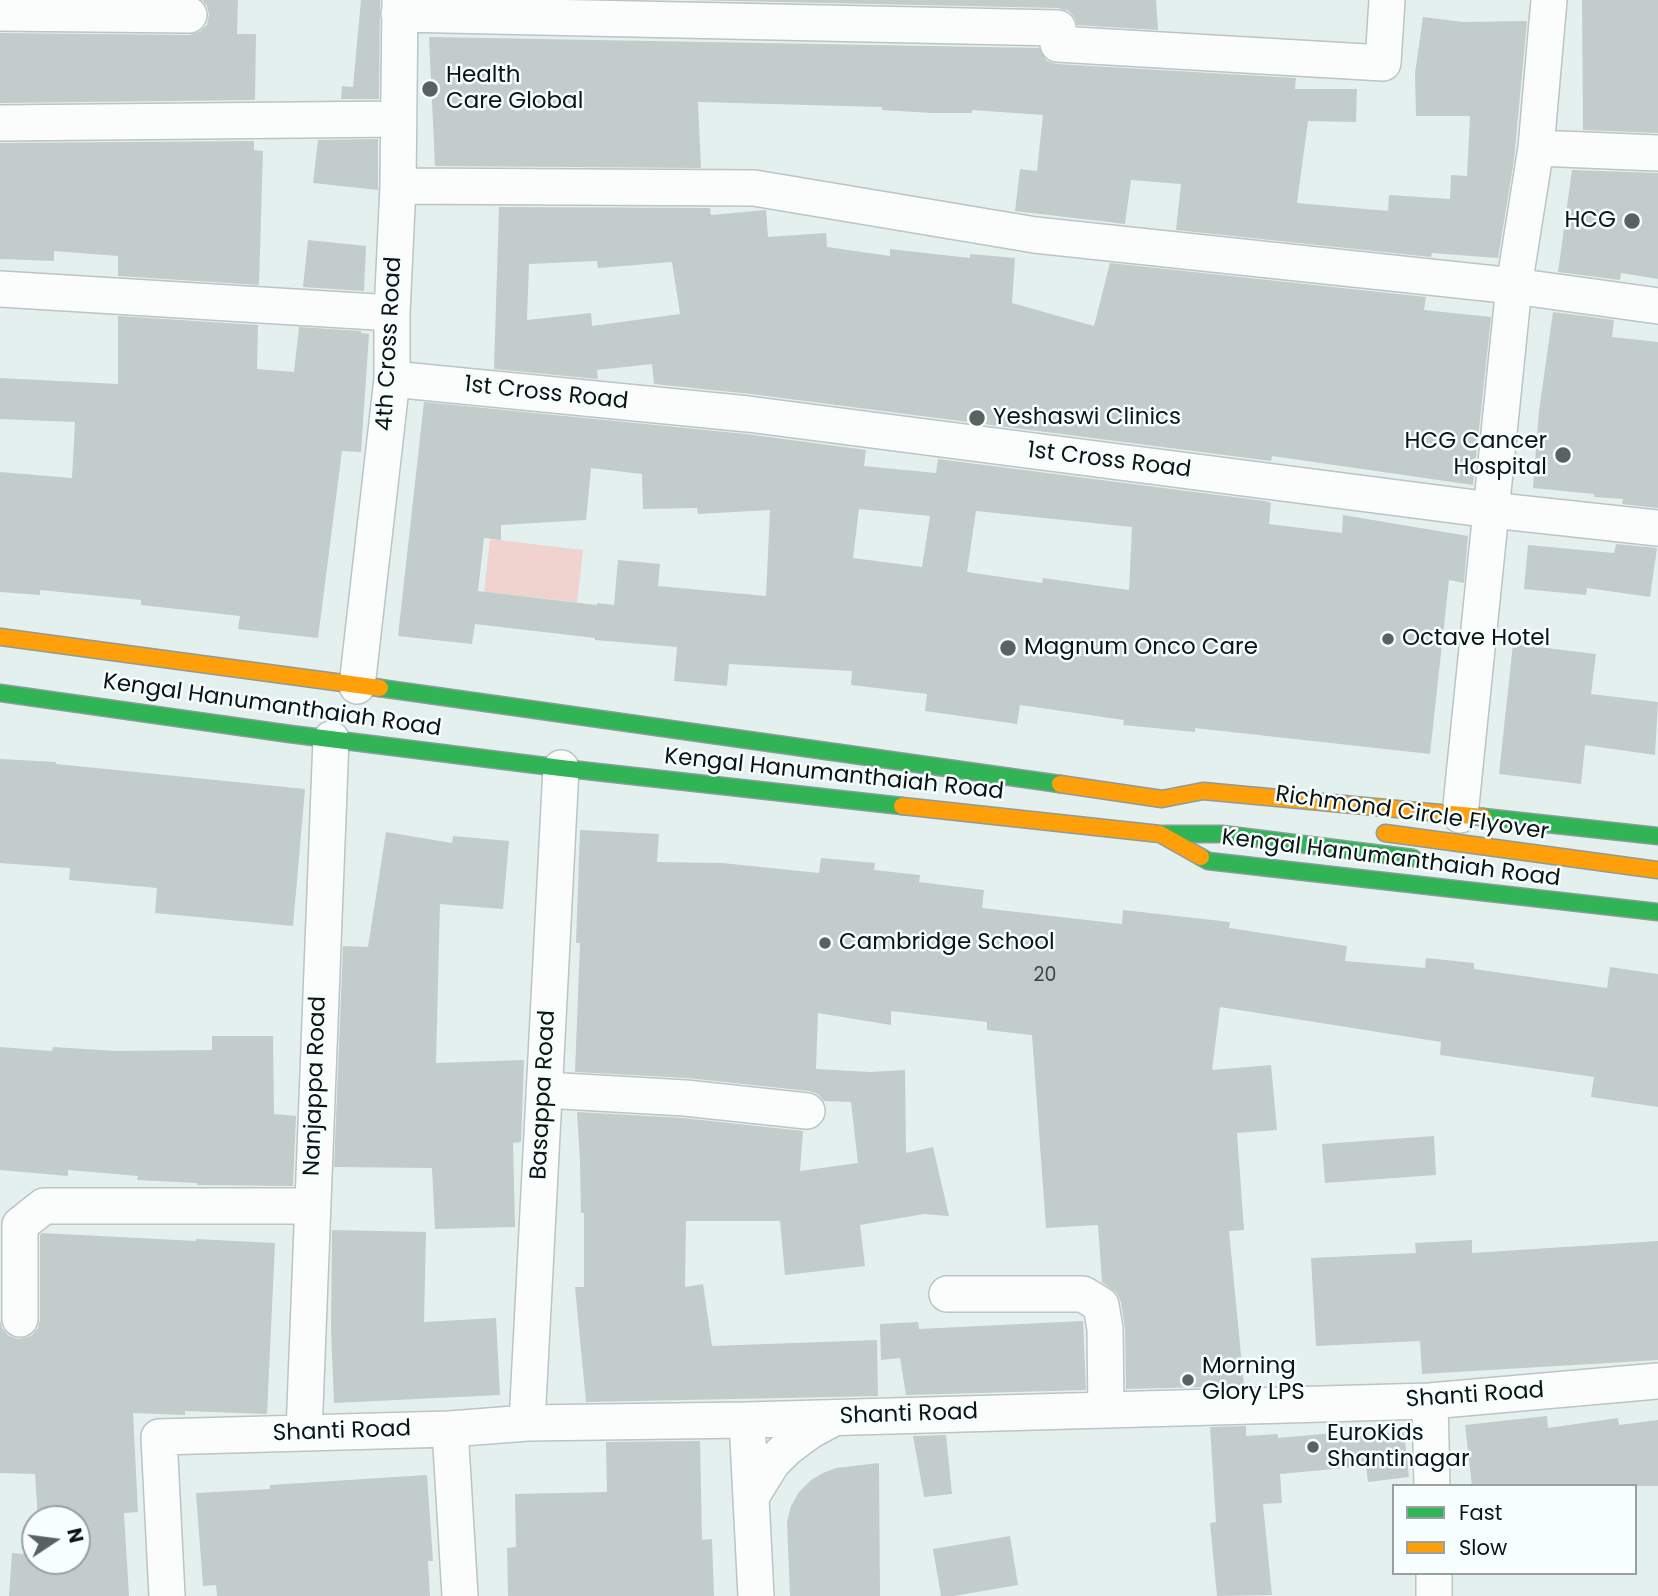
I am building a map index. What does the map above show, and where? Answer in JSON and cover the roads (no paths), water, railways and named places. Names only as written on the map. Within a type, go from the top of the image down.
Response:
[{"type":"main road","name":"Kengal Hanumanthaiah Road","points":[[0,637],[1161,799],[1203,791],[1658,836]]},
{"type":"main road","name":"Kengal Hanumanthaiah Road","points":[[0,693],[561,768],[1160,834],[1208,861],[1658,912]]},
{"type":"main road","points":[[1161,799],[1206,809]]},
{"type":"main road","name":"Richmond Circle Flyover","points":[[1370,831],[1658,870]]},
{"type":"main road","name":"Richmond Circle Flyover","points":[[1160,834],[1222,834],[1423,859]]},
{"type":"street","points":[[399,7],[1058,28],[1058,44],[1383,63],[1387,0]]},
{"type":"street","points":[[1460,815],[1514,286],[1536,148],[1549,0]]},
{"type":"street","name":"4th Cross Road","points":[[357,686],[392,379],[398,186],[399,7]]},
{"type":"street","points":[[0,13],[190,15]]},
{"type":"street","points":[[0,123],[398,119]]},
{"type":"street","points":[[1536,148],[1658,153]]},
{"type":"street","points":[[398,186],[754,188],[1035,235],[1514,286],[1658,306]]},
{"type":"street","points":[[0,289],[392,313]]},
{"type":"street","name":"1st Cross Road","points":[[392,379],[748,414],[1491,510],[1658,528]]},
{"type":"street","name":"Nanjappa Road","points":[[304,1433],[331,738]]},
{"type":"street","name":"Basappa Road","points":[[527,1423],[561,768]]},
{"type":"street","points":[[545,1090],[685,1098],[807,1111]]},
{"type":"street","points":[[20,1319],[20,1225],[44,1206],[312,1206]]},
{"type":"street","points":[[947,1294],[1083,1294],[1101,1305],[1105,1329],[1106,1410]]},
{"type":"street","name":"Shanti Road","points":[[167,1596],[159,1437],[450,1429],[527,1423],[747,1420],[1430,1401],[1658,1381]]},
{"type":"street","points":[[1430,1401],[1432,1484]]},
{"type":"street","points":[[751,1497],[772,1463],[787,1448],[836,1417]]},
{"type":"street","points":[[747,1420],[756,1596]]},
{"type":"street","points":[[450,1429],[460,1596]]},
{"type":"street","points":[[1434,1575],[1434,1596]]},
{"type":"place","name":"Health Care Global","points":[[430,89]]},
{"type":"place","name":"HCG","points":[[1632,221]]},
{"type":"place","name":"Yeshaswi Clinics","points":[[977,418]]},
{"type":"place","name":"HCG Cancer Hospital","points":[[1563,455]]},
{"type":"place","name":"Octave Hotel","points":[[1388,639]]},
{"type":"place","name":"Magnum Onco Care","points":[[1008,648]]},
{"type":"place","name":"Cambridge School","points":[[825,943]]},
{"type":"place","name":"Morning Glory LPS","points":[[1188,1380]]},
{"type":"place","name":"EuroKids Shantinagar","points":[[1313,1447]]}]
